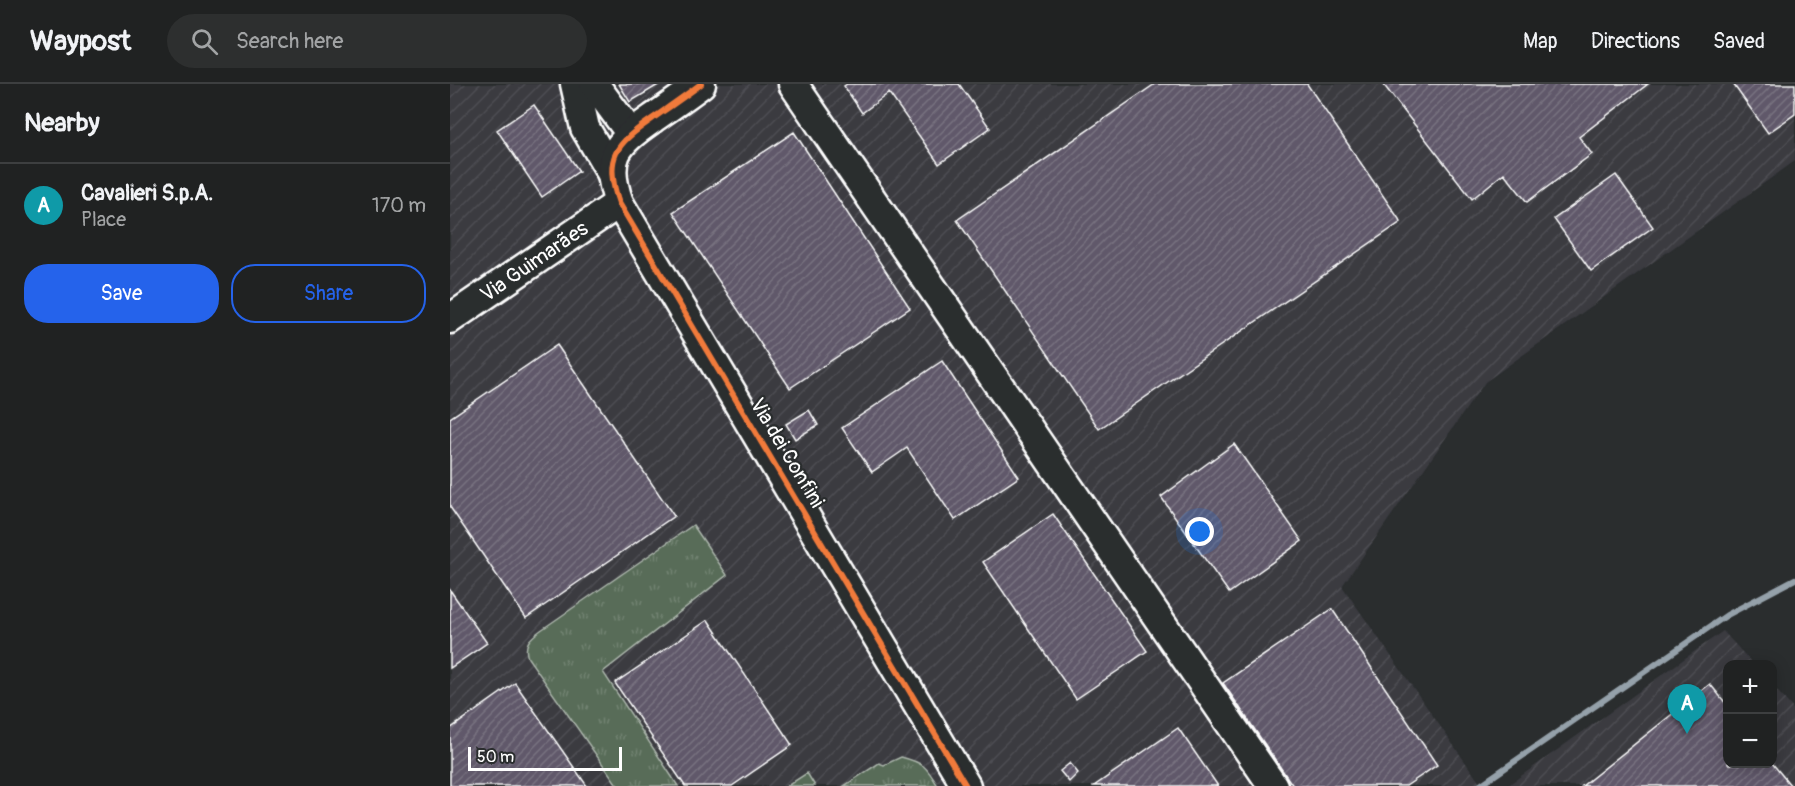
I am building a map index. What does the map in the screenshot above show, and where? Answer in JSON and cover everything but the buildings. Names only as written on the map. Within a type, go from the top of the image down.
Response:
[{"type":"street","name":"Via dei Confini","points":[[575,84],[585,128],[612,174]]},
{"type":"street","points":[[594,84],[631,134],[701,84]]},
{"type":"street","points":[[793,84],[1273,786]]},
{"type":"street","name":"Via dei Confini","points":[[631,134],[619,147],[614,160],[612,174],[619,203],[966,786]]},
{"type":"street","name":"Via Guimarães","points":[[450,319],[619,203]]},
{"type":"shaded area","points":[[450,84],[1795,84],[1795,161],[1485,382],[1342,586],[1482,786],[450,786]]},
{"type":"shaded area","points":[[1723,631],[1749,660],[1723,660],[1723,768],[1777,768],[1777,691],[1795,711],[1795,786],[1507,786]]},
{"type":"green space","points":[[693,525],[727,575],[603,672],[678,786],[618,786],[528,658],[527,645],[541,630]]},
{"type":"green space","points":[[901,757],[924,766],[938,786],[844,786],[879,763],[884,765]]},
{"type":"green space","points":[[807,773],[815,786],[787,786]]},
{"type":"waterway","points":[[1479,786],[1727,615],[1795,579]]},
{"type":"cycle path","points":[[701,84],[629,136],[622,144],[616,153],[612,174],[619,203],[966,786]]},
{"type":"place","name":"Cavalieri S.p.A.","points":[[1687,734]]}]
